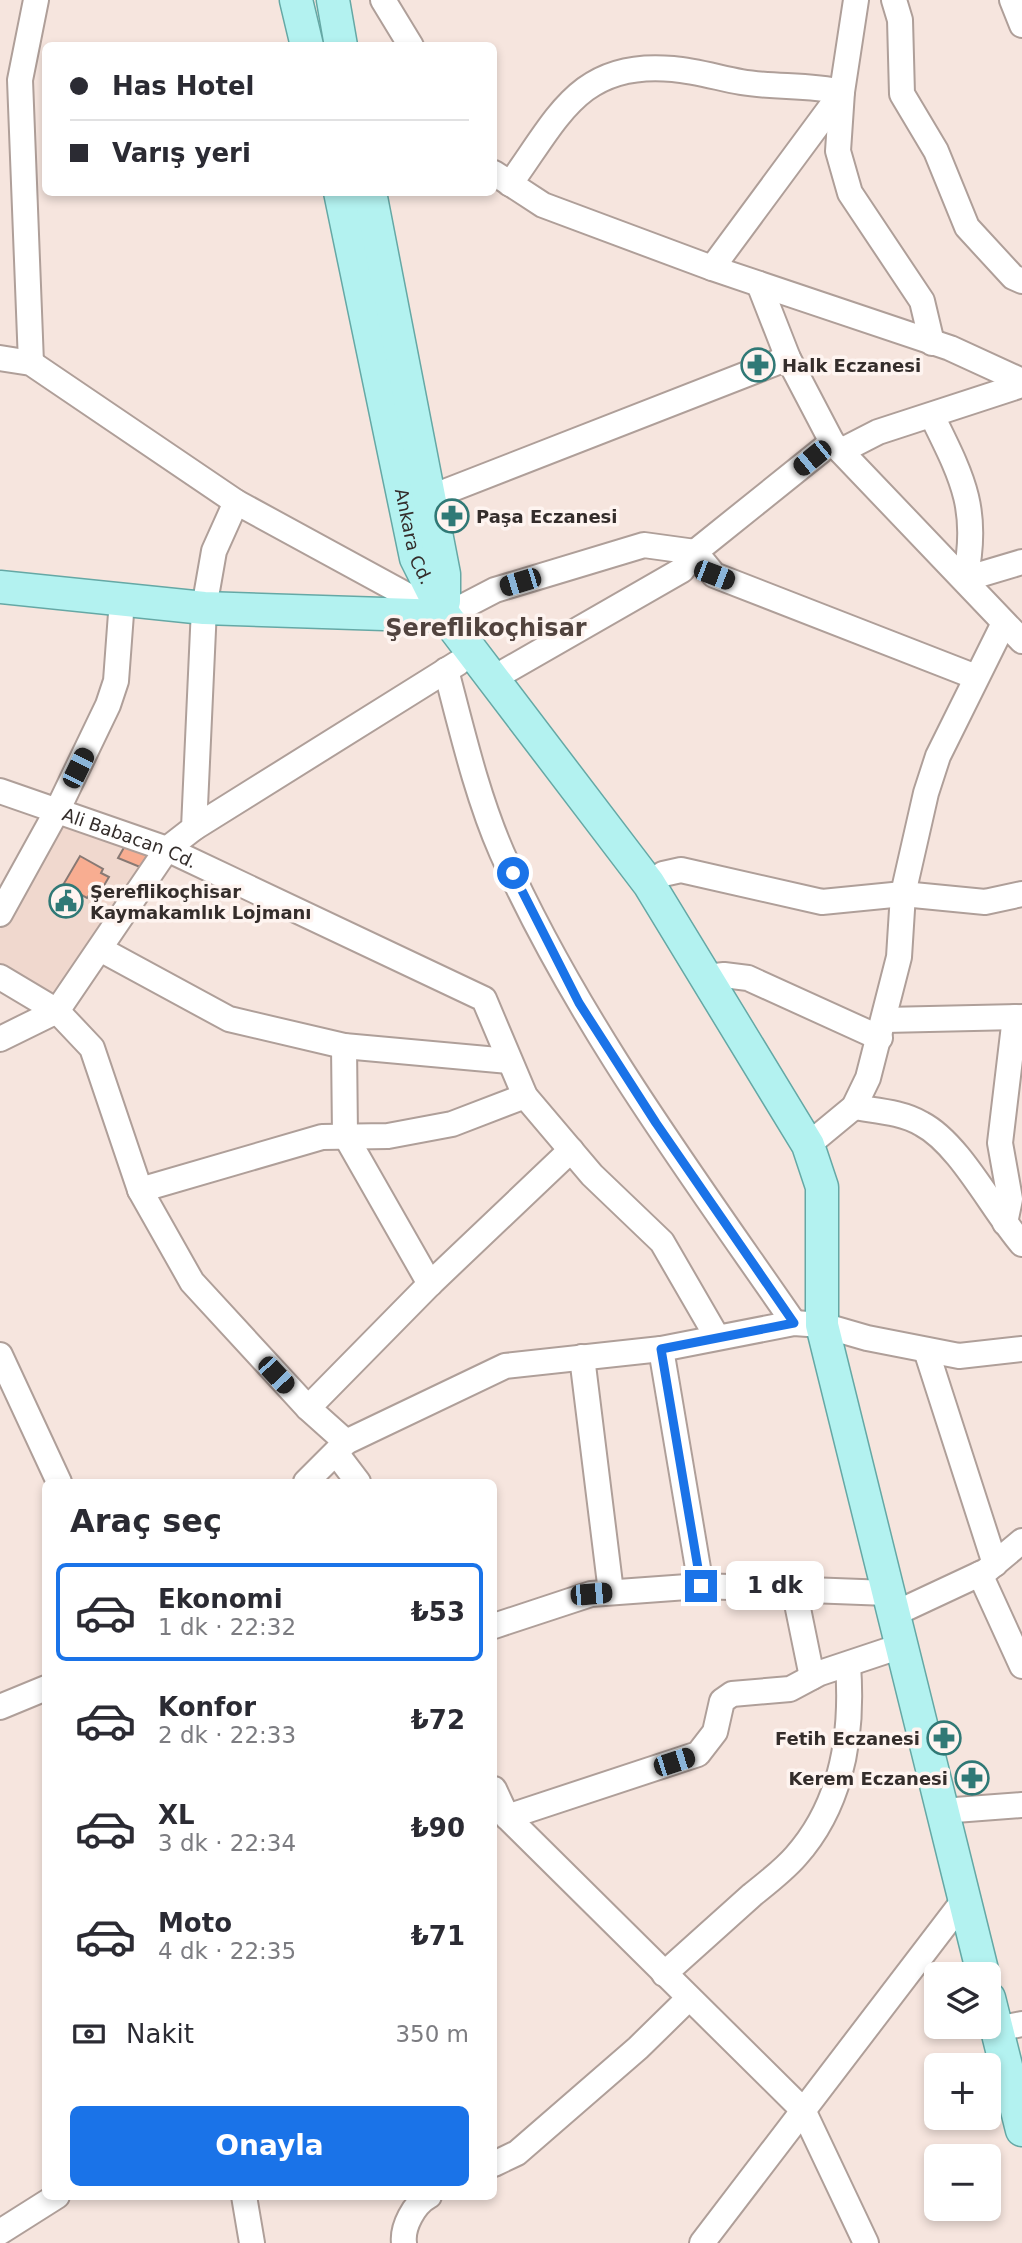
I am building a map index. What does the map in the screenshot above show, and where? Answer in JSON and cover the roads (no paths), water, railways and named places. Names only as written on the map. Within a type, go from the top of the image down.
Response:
[{"type":"main road","points":[[296,0],[306,42]]},
{"type":"main road","points":[[333,0],[340,42]]},
{"type":"main road","name":"Ankara Cd.","points":[[341,196],[416,558],[445,616]]},
{"type":"main road","name":"Ankara Cd.","points":[[371,196],[444,574],[445,616]]},
{"type":"main road","points":[[0,587],[204,608],[445,616],[649,884],[808,1145],[822,1187],[808,1324],[891,1603],[980,1962]]},
{"type":"main road","points":[[1009,2026],[1022,2130]]},
{"type":"street","points":[[31,363],[10,83],[36,0]]},
{"type":"street","points":[[383,0],[409,42]]},
{"type":"street","points":[[856,0],[842,92],[838,151],[850,193],[922,301],[932,342]]},
{"type":"street","points":[[894,0],[900,20],[902,94],[936,152],[967,227],[1013,278],[1022,281]]},
{"type":"street","points":[[1012,0],[1022,25]]},
{"type":"street","points":[[842,92],[816,86],[745,83],[675,69],[620,71],[596,80],[574,97],[502,178],[543,205],[712,268],[932,342],[1022,383]]},
{"type":"street","points":[[712,268],[842,92]]},
{"type":"street","points":[[759,284],[788,358],[836,446],[1022,641]]},
{"type":"street","points":[[0,358],[31,363],[236,502],[445,616],[495,590],[644,545],[695,552],[714,575],[976,677]]},
{"type":"street","points":[[429,498],[788,358]]},
{"type":"street","points":[[492,679],[682,570],[695,552],[836,446],[932,416],[1022,383]]},
{"type":"street","points":[[932,416],[957,467],[972,521],[971,548],[965,579]]},
{"type":"street","points":[[194,828],[204,608],[214,551],[236,502]]},
{"type":"street","points":[[965,579],[1022,562]]},
{"type":"street","points":[[0,914],[58,809],[108,705],[116,681],[122,600]]},
{"type":"street","points":[[808,1145],[854,1107],[868,1078],[899,957],[903,894],[931,776],[1004,623]]},
{"type":"street","points":[[0,1040],[57,1011],[167,849],[194,828],[473,653]]},
{"type":"street","points":[[446,670],[469,754],[502,852],[579,1003],[656,1123],[808,1324]]},
{"type":"street","name":"Ali Babacan Cd.","points":[[0,791],[167,849],[484,999],[509,1062]]},
{"type":"street","points":[[649,884],[663,874],[681,870],[822,902],[903,894],[985,902],[1022,894]]},
{"type":"street","points":[[100,949],[229,1019],[344,1046],[509,1062],[525,1096],[592,1175],[662,1242],[718,1337]]},
{"type":"street","points":[[706,977],[724,975],[748,978],[882,1029],[1019,1017],[1000,1143],[1010,1199],[1005,1223]]},
{"type":"street","points":[[0,977],[57,1011],[92,1048],[140,1190],[192,1282],[341,1447],[357,1479]]},
{"type":"street","points":[[344,1046],[345,1135],[430,1284]]},
{"type":"street","points":[[140,1190],[322,1137],[388,1136],[452,1124],[525,1096]]},
{"type":"street","points":[[854,1107],[899,1114],[922,1123],[942,1136],[1022,1244]]},
{"type":"street","points":[[308,1408],[430,1284],[571,1150]]},
{"type":"street","points":[[309,1479],[341,1447],[505,1366],[661,1349],[718,1337],[808,1324],[958,1356],[1022,1349]]},
{"type":"street","points":[[661,1349],[701,1586]]},
{"type":"street","points":[[926,1350],[988,1569],[1022,1666]]},
{"type":"street","points":[[0,1355],[58,1479]]},
{"type":"street","points":[[582,1357],[611,1592]]},
{"type":"street","points":[[497,1625],[591,1594],[701,1586],[794,1589],[891,1603],[988,1569],[1022,1541]]},
{"type":"street","points":[[794,1589],[812,1677]]},
{"type":"street","points":[[507,1817],[698,1754],[710,1741],[719,1705],[726,1697],[790,1689],[812,1677],[901,1646]]},
{"type":"street","points":[[664,1974],[796,1856],[816,1829],[840,1774],[848,1738],[851,1703],[848,1665]]},
{"type":"street","points":[[0,1707],[42,1690]]},
{"type":"street","points":[[497,1795],[507,1817],[803,2110],[866,2243]]},
{"type":"street","points":[[943,1811],[1022,1805]]},
{"type":"street","points":[[702,2243],[964,1900]]},
{"type":"street","points":[[497,2162],[517,2152],[638,2048],[689,1998]]},
{"type":"street","points":[[0,2232],[51,2200]]},
{"type":"street","points":[[245,2200],[253,2243]]},
{"type":"street","points":[[404,2243],[403,2231],[421,2200]]},
{"type":"place","name":"Halk Eczanesi","points":[[758,365]]},
{"type":"place","name":"Paşa Eczanesi","points":[[452,516]]},
{"type":"place","name":"Şereflikoçhisar Kaymakamlık Lojmanı","points":[[66,901]]},
{"type":"place","name":"Fetih Eczanesi","points":[[944,1738]]},
{"type":"place","name":"Kerem Eczanesi","points":[[972,1778]]},
{"type":"district","name":"Şereflikoçhisar","points":[[486,628]]}]
